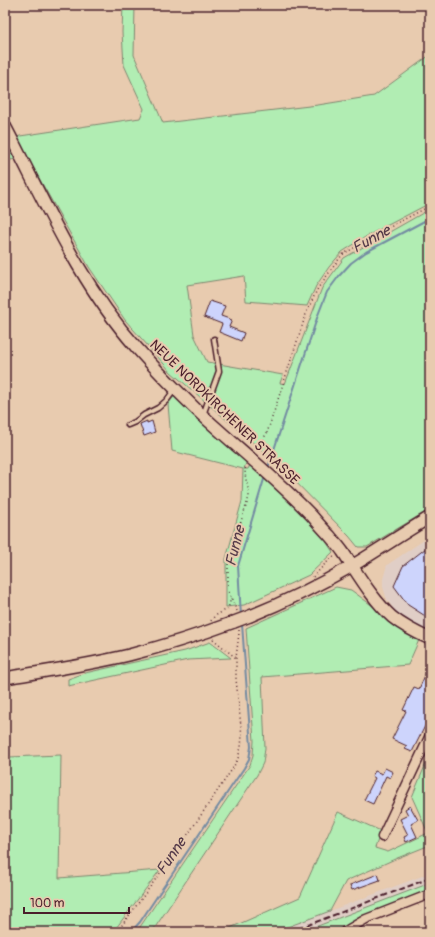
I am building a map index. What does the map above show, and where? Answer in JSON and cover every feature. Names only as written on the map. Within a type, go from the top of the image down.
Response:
[{"type":"street","name":"NEUE NORDKIRCHENER STRASSE","points":[[5,126],[66,246],[111,317],[134,346],[202,415],[312,515],[342,550],[351,566],[369,591],[393,617],[407,627],[430,639]]},
{"type":"street","points":[[5,678],[72,667],[128,655],[189,638],[236,622],[305,592],[351,566],[430,517]]},
{"type":"street","points":[[382,837],[430,735]]},
{"type":"street","points":[[344,932],[366,919],[430,894]]},
{"type":"lane","points":[[202,415],[219,371],[214,339]]},
{"type":"lane","points":[[128,425],[158,408],[176,389]]},
{"type":"path","points":[[117,932],[180,846],[233,768],[238,758],[242,736],[236,678],[236,658],[239,633],[236,622],[236,610],[228,591],[228,560],[249,497],[249,488],[244,475],[246,466],[255,462],[267,433],[307,312],[318,288],[342,255],[396,223],[430,206]]},
{"type":"path","points":[[312,578],[325,564],[342,550]]},
{"type":"path","points":[[231,598],[228,608],[216,615],[211,622],[202,625],[206,632],[236,658]]},
{"type":"shaded area","points":[[430,536],[430,635],[397,614],[387,600],[383,587],[383,579],[387,565]]},
{"type":"shaded area","points":[[430,873],[430,883],[302,932],[274,932]]},
{"type":"green space","points":[[123,5],[135,5],[134,55],[163,123],[318,105],[374,96],[430,55],[430,203],[367,236],[342,252],[329,267],[316,286],[307,306],[246,301],[244,276],[187,285],[194,335],[207,362],[283,375],[280,383],[285,384],[322,288],[344,258],[430,209],[430,509],[367,547],[358,547],[278,464],[171,372],[125,320],[89,267],[22,148],[16,159],[5,161],[5,141],[20,136],[140,118],[144,109],[124,65],[122,32]]},
{"type":"green space","points":[[176,394],[247,460],[244,469],[248,469],[251,463],[257,471],[321,534],[333,552],[309,575],[244,605],[226,607],[226,559],[242,501],[243,469],[172,451],[168,404]]},
{"type":"green space","points":[[336,587],[351,590],[419,640],[408,665],[262,677],[265,748],[263,763],[257,775],[152,932],[135,932],[140,927],[250,765],[253,755],[254,741],[246,628]]},
{"type":"green space","points":[[210,642],[231,658],[188,660],[68,686],[68,679],[85,673],[185,651]]},
{"type":"green space","points":[[430,754],[430,845],[346,881],[330,911],[274,932],[221,932],[300,897],[338,812],[381,831],[375,848],[388,852],[428,833],[412,797]]},
{"type":"green space","points":[[61,755],[59,878],[160,870],[113,932],[5,932],[5,766],[9,765],[8,757]]},
{"type":"green space","points":[[430,883],[430,892],[344,928],[339,932],[302,932]]},
{"type":"building","points":[[210,301],[225,306],[221,316],[232,320],[229,327],[244,333],[241,341],[219,332],[222,324],[204,317]]},
{"type":"building","points":[[147,421],[147,423],[152,421],[155,432],[144,436],[140,424]]},
{"type":"building","points":[[430,545],[430,619],[408,605],[394,586],[403,566]]},
{"type":"building","points":[[430,664],[430,721],[428,720],[412,752],[405,749],[407,746],[392,739],[406,711],[403,710],[414,687],[419,689]]},
{"type":"building","points":[[385,768],[393,772],[390,778],[386,776],[373,804],[364,800],[375,778],[372,776],[375,771],[382,774]]},
{"type":"building","points":[[410,806],[418,820],[411,824],[417,837],[406,842],[404,837],[408,835],[400,819],[408,815],[405,809]]},
{"type":"building","points":[[378,874],[380,880],[352,890],[350,885]]},
{"type":"waterway","name":"Funne","points":[[268,468],[318,315],[327,292],[351,263],[366,252],[430,218]]},
{"type":"waterway","name":"Funne","points":[[241,616],[238,566],[265,476]]},
{"type":"waterway","name":"Funne","points":[[131,932],[140,922],[249,759],[251,747],[242,624]]},
{"type":"railway","points":[[290,932],[430,878]]}]
